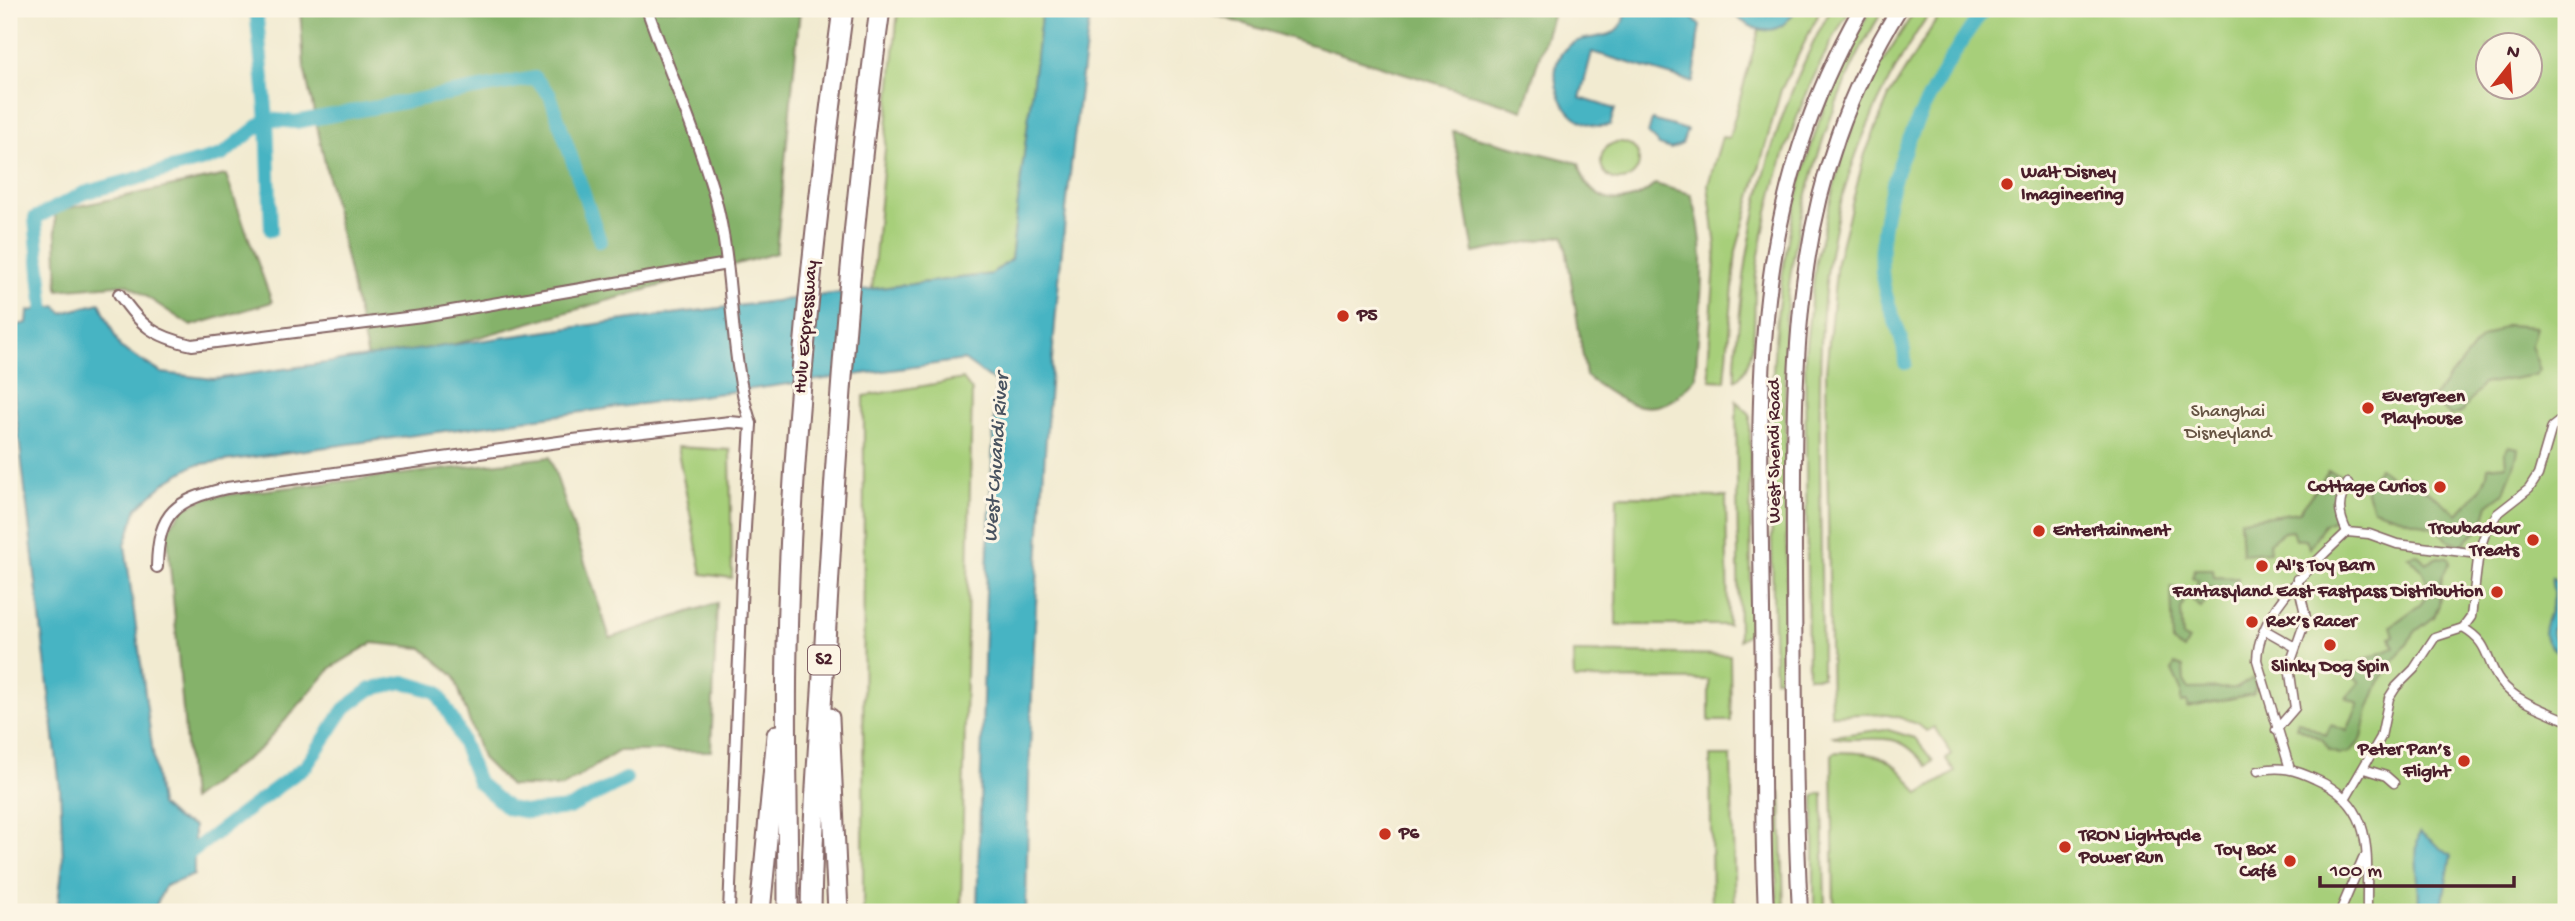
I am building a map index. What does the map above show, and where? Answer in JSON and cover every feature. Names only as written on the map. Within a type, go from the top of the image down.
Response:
[{"type":"highway","name":"Hulu Expressway","points":[[760,912],[787,647],[811,272],[843,9]]},
{"type":"highway","name":"Hulu Expressway","points":[[811,912],[817,746],[838,407],[850,267],[880,9]]},
{"type":"highway","name":"Hulu Expressway","points":[[825,644],[838,912]]},
{"type":"highway","name":"Hulu Expressway","points":[[787,647],[788,912]]},
{"type":"street","points":[[647,9],[716,201],[730,282],[743,400],[751,424],[741,580],[730,912]]},
{"type":"street","name":"West Shendi Road","points":[[1766,912],[1760,456],[1762,334],[1775,237],[1792,167],[1826,77],[1861,9]]},
{"type":"street","name":"West Shendi Road","points":[[1800,912],[1795,787],[1796,338],[1807,247],[1824,180],[1860,78],[1899,9]]},
{"type":"street","points":[[118,294],[138,322],[169,340],[192,345],[422,316],[727,264]]},
{"type":"street","points":[[2346,797],[2381,737],[2389,698],[2396,687],[2414,669],[2435,637],[2463,628],[2473,608],[2479,554],[2485,534],[2497,514],[2529,489],[2538,475],[2552,427],[2566,416]]},
{"type":"street","points":[[157,567],[157,542],[163,524],[172,510],[190,496],[227,488],[573,440],[730,422],[751,424]]},
{"type":"street","points":[[2347,483],[2339,503],[2339,512],[2347,533]]},
{"type":"street","points":[[2290,769],[2257,660],[2257,644],[2297,579],[2347,533],[2369,534],[2398,544],[2479,554]]},
{"type":"street","points":[[2276,730],[2295,708],[2288,667],[2306,618],[2297,579]]},
{"type":"street","points":[[2463,628],[2483,642],[2499,679],[2509,691],[2566,720]]},
{"type":"street","points":[[2265,630],[2295,647]]},
{"type":"street","points":[[2258,771],[2290,769],[2337,789],[2346,797],[2360,817],[2365,848],[2367,912]]},
{"type":"street","points":[[2364,769],[2386,776],[2394,783]]},
{"type":"street","points":[[2340,912],[2342,902],[2360,869],[2365,848]]},
{"type":"green space","points":[[300,9],[800,9],[776,253],[370,368],[304,67]]},
{"type":"green space","points":[[898,9],[1042,9],[1011,259],[992,274],[872,289]]},
{"type":"green space","points":[[1196,9],[1554,9],[1523,110]]},
{"type":"green space","points":[[1796,9],[1821,9],[1781,90],[1736,251],[1725,381],[1711,380],[1708,365],[1716,247],[1708,185],[1722,137],[1729,138],[1759,30],[1775,29]]},
{"type":"green space","points":[[1831,9],[1851,9],[1803,102],[1779,172],[1769,207],[1756,275],[1752,348],[1749,361],[1735,380],[1736,350],[1750,240],[1768,160],[1795,83]]},
{"type":"green space","points":[[1871,9],[1884,9],[1847,78],[1831,117],[1806,197],[1790,277],[1785,346],[1787,677],[1775,679],[1771,419],[1775,336],[1786,253],[1804,171],[1831,90]]},
{"type":"green space","points":[[1916,9],[1932,9],[1892,75],[1859,145],[1843,195],[1829,262],[1824,295],[1820,396],[1822,677],[1808,677],[1805,353],[1816,260],[1837,174],[1858,111],[1876,72]]},
{"type":"green space","name":"Shanghai Disneyland","points":[[1943,9],[2566,9],[2566,912],[1834,912],[1832,755],[1835,752],[1851,752],[1884,759],[1901,771],[1919,794],[1955,772],[1946,759],[1952,754],[1934,727],[1927,731],[1905,719],[1881,714],[1831,715],[1826,371],[1837,261],[1865,154],[1889,96]]},
{"type":"green space","points":[[1453,131],[1579,163],[1590,188],[1609,199],[1632,198],[1655,184],[1691,194],[1701,239],[1702,284],[1696,377],[1691,384],[1669,402],[1644,407],[1620,399],[1586,376],[1564,235],[1474,253]]},
{"type":"green space","points":[[1620,142],[1633,148],[1639,161],[1633,174],[1620,180],[1607,174],[1601,161],[1607,148]]},
{"type":"green space","points":[[226,175],[272,302],[191,326],[127,284],[58,290],[55,211]]},
{"type":"green space","points":[[2507,325],[2536,327],[2531,345],[2540,370],[2535,375],[2483,384],[2460,413],[2451,416],[2431,400],[2480,339]]},
{"type":"green space","points":[[963,379],[972,391],[961,912],[863,912],[864,396]]},
{"type":"green space","points":[[1736,401],[1750,414],[1751,622],[1748,634],[1739,640]]},
{"type":"green space","points":[[2509,446],[2518,448],[2504,493],[2488,505],[2482,526],[2462,545],[2448,540],[2435,528],[2373,509],[2365,487],[2379,468],[2400,483],[2406,475],[2458,514],[2485,481],[2488,467],[2506,465],[2505,453]]},
{"type":"green space","points":[[677,447],[730,450],[732,578],[702,574]]},
{"type":"green space","points":[[550,457],[610,638],[717,603],[711,751],[619,751],[562,787],[510,786],[482,758],[454,676],[422,648],[372,643],[331,668],[261,748],[191,800],[167,531],[184,508],[208,497]]},
{"type":"green space","points":[[2329,471],[2341,475],[2332,500],[2336,520],[2324,524],[2310,548],[2306,539],[2295,540],[2292,531],[2284,532],[2269,543],[2270,552],[2242,554],[2240,520],[2299,512]]},
{"type":"green space","points":[[1617,496],[1726,497],[1728,625],[1616,625]]},
{"type":"green space","points":[[2417,554],[2426,563],[2438,557],[2448,558],[2450,563],[2442,575],[2439,606],[2434,617],[2416,631],[2379,682],[2368,710],[2362,738],[2349,753],[2338,754],[2329,750],[2322,739],[2296,727],[2298,721],[2326,735],[2331,725],[2347,731],[2359,703],[2346,698],[2360,682],[2343,668],[2348,663],[2367,669],[2361,661],[2394,648],[2390,638],[2394,636],[2391,626],[2421,604],[2430,587],[2422,570],[2408,556]]},
{"type":"green space","points":[[2195,569],[2213,569],[2214,577],[2238,578],[2233,597],[2210,587],[2201,608],[2193,601],[2198,580],[2192,577]]},
{"type":"green space","points":[[2171,587],[2187,591],[2181,610],[2183,637],[2189,640],[2184,650],[2173,643]]},
{"type":"green space","points":[[1573,652],[1730,655],[1731,721],[1709,721],[1709,680],[1574,679]]},
{"type":"green space","points":[[2175,664],[2183,667],[2184,681],[2189,689],[2237,688],[2253,678],[2256,685],[2253,694],[2187,708],[2187,702],[2181,703],[2181,690],[2172,671]]},
{"type":"green space","points":[[1885,729],[1915,738],[1933,761],[1927,766],[1910,749],[1896,741],[1844,739],[1833,736]]},
{"type":"green space","points":[[1710,756],[1731,756],[1735,912],[1712,912]]},
{"type":"green space","points":[[1776,793],[1781,793],[1784,912],[1777,912]]},
{"type":"green space","points":[[1823,793],[1825,912],[1814,912],[1814,795]]},
{"type":"water","name":"West Chuandi River","points":[[1042,9],[1091,9],[1063,233],[1044,459],[1032,686],[1026,912],[977,912],[986,591],[996,383],[964,360],[195,465],[167,481],[137,508],[125,545],[160,805],[177,820],[194,826],[194,875],[165,886],[153,912],[57,912],[63,861],[60,788],[9,352],[9,327],[27,323],[28,311],[57,306],[62,313],[100,303],[120,347],[162,373],[214,379],[632,319],[992,274],[1011,259]]},
{"type":"water","points":[[1628,9],[1684,9],[1700,26],[1693,82],[1592,52],[1580,98],[1615,109],[1610,125],[1588,124],[1575,117],[1562,100],[1556,79],[1559,58],[1573,43],[1615,32]]},
{"type":"water","points":[[1728,9],[1796,9],[1781,26],[1764,30],[1746,23]]},
{"type":"water","points":[[1652,120],[1687,130],[1682,144],[1671,149],[1659,145],[1648,134]]},
{"type":"water","points":[[2552,577],[2559,585],[2562,599],[2552,634],[2555,641],[2561,642],[2566,630],[2566,655],[2555,650],[2545,638],[2544,631],[2553,595]]},
{"type":"water","points":[[2420,832],[2451,856],[2441,912],[2418,912],[2416,851]]},
{"type":"waterway","points":[[45,326],[35,218],[84,193],[222,155],[267,119],[256,9]]},
{"type":"waterway","points":[[1905,363],[1902,342],[1883,281],[1882,246],[1887,210],[1896,173],[1926,102],[1984,9]]},
{"type":"waterway","points":[[271,230],[267,119],[295,122],[535,78],[550,95],[600,241]]},
{"type":"waterway","points":[[179,861],[307,765],[344,709],[371,689],[404,682],[437,692],[457,728],[478,782],[508,808],[529,812],[569,808],[626,779]]},
{"type":"place","name":"Walt Disney Imagineering","points":[[2007,184]]},
{"type":"place","name":"P5","points":[[1343,316]]},
{"type":"place","name":"Evergreen Playhouse","points":[[2368,408]]},
{"type":"place","name":"Cottage Curios","points":[[2440,487]]},
{"type":"place","name":"Entertainment","points":[[2039,531]]},
{"type":"place","name":"Troubadour Treats","points":[[2533,540]]},
{"type":"place","name":"Al's Toy Barn","points":[[2262,566]]},
{"type":"place","name":"Fantasyland East Fastpass Distribution","points":[[2497,592]]},
{"type":"place","name":"Rex’s Racer","points":[[2252,622]]},
{"type":"place","name":"Slinky Dog Spin","points":[[2330,645]]},
{"type":"place","name":"Peter Pan’s Flight","points":[[2464,761]]},
{"type":"place","name":"P6","points":[[1385,834]]},
{"type":"place","name":"TRON Lightcycle Power Run","points":[[2065,847]]},
{"type":"place","name":"Toy Box Café","points":[[2290,861]]}]
